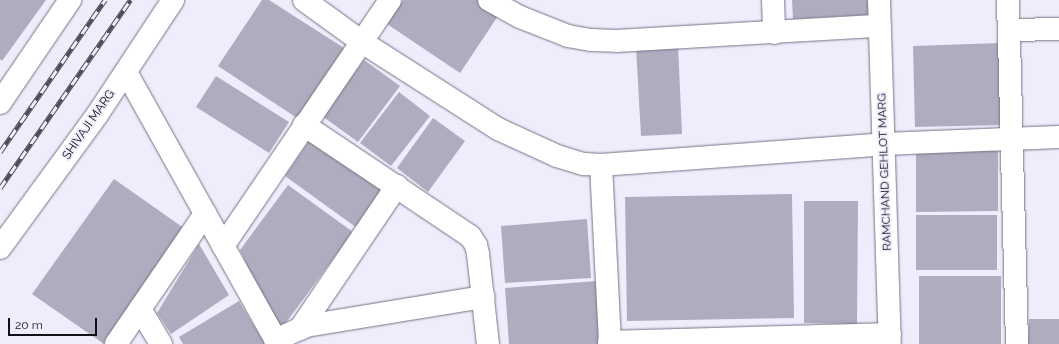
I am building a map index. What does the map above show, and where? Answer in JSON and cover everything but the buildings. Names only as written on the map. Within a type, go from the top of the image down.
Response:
[{"type":"street","points":[[0,103],[70,0]]},
{"type":"street","name":"SHIVAJI MARG","points":[[0,248],[97,114],[173,0]]},
{"type":"street","points":[[304,0],[362,42],[498,129],[557,156],[584,164],[601,165],[884,144],[1059,137]]},
{"type":"street","points":[[223,246],[390,0]]},
{"type":"street","points":[[489,0],[520,17],[568,36],[591,40],[616,41],[880,26]]},
{"type":"street","points":[[773,0],[774,33]]},
{"type":"street","name":"RAMCHAND GEHLOT MARG","points":[[879,0],[890,339]]},
{"type":"street","points":[[1008,0],[1017,344]]},
{"type":"street","points":[[1009,30],[1059,29]]},
{"type":"street","points":[[126,72],[277,342],[300,329],[322,323],[484,297]]},
{"type":"street","points":[[304,125],[470,236],[476,245],[478,254],[484,297],[488,344]]},
{"type":"street","points":[[601,165],[610,343],[890,339]]},
{"type":"street","points":[[300,329],[397,186]]},
{"type":"street","points":[[116,344],[205,214]]},
{"type":"street","points":[[140,309],[161,344]]},
{"type":"railway","points":[[0,152],[105,0]]},
{"type":"railway","points":[[0,188],[130,0]]}]
